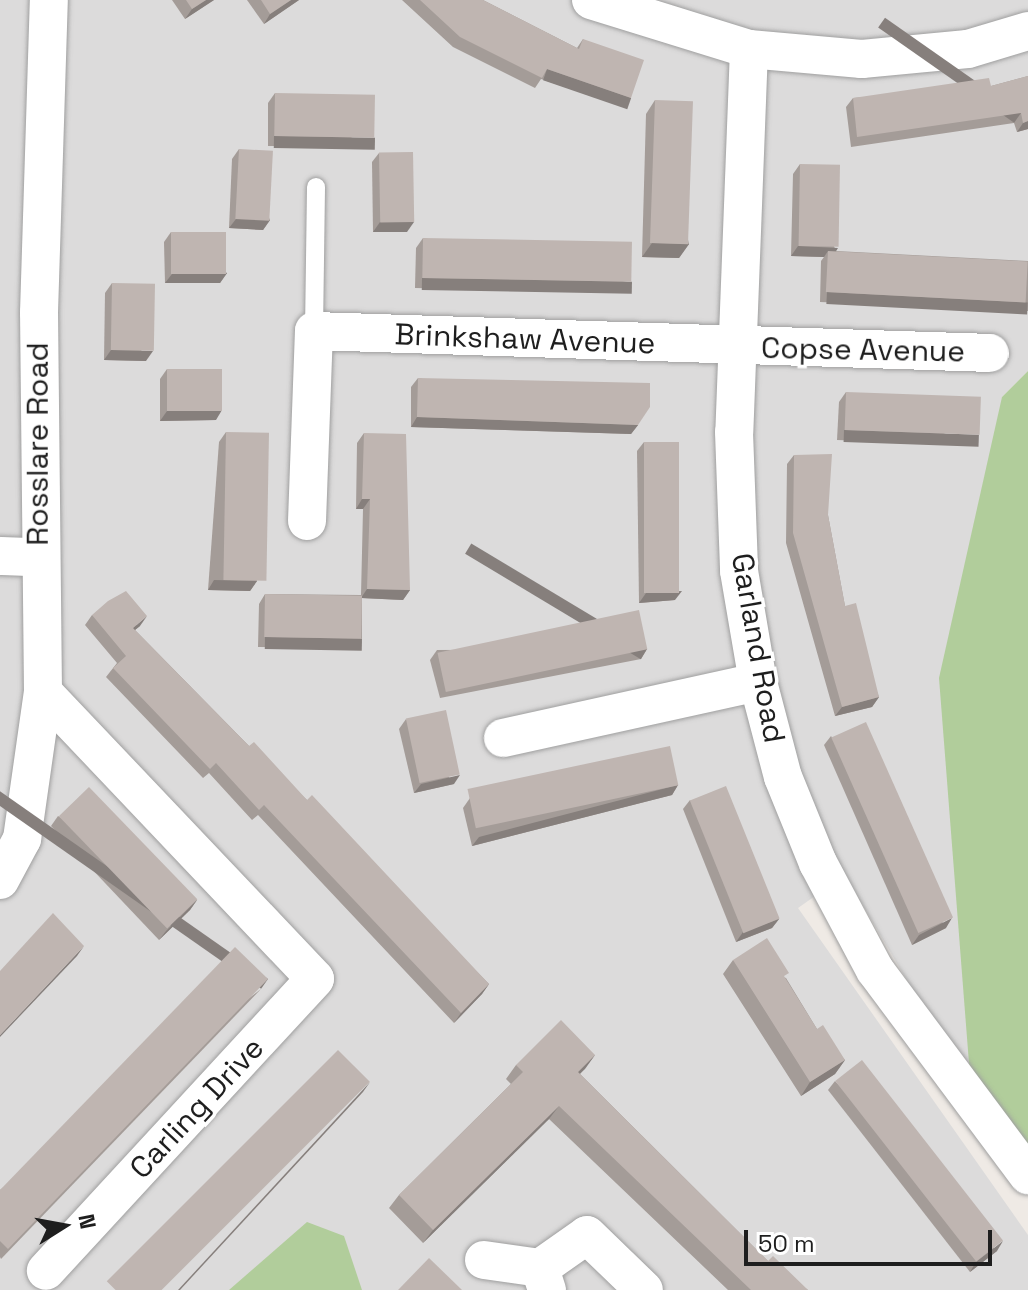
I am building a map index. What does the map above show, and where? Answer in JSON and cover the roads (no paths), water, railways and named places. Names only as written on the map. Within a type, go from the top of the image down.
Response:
[{"type":"street","name":"Rosslare Road","points":[[0,880],[22,839],[43,692],[37,557],[49,0]]},
{"type":"street","points":[[591,0],[749,49],[862,59],[968,49],[1028,31]]},
{"type":"street","name":"Garland Road","points":[[749,49],[737,348],[739,571],[758,682],[783,777],[818,863],[875,970],[1028,1175]]},
{"type":"street","points":[[307,521],[314,331]]},
{"type":"street","name":"Brinkshaw Avenue","points":[[314,331],[737,348]]},
{"type":"street","name":"Copse Avenue","points":[[737,348],[990,353]]},
{"type":"street","points":[[0,556],[37,557]]},
{"type":"street","points":[[503,738],[758,682]]},
{"type":"street","name":"Carling Drive","points":[[43,692],[315,979],[46,1271]]},
{"type":"street","points":[[484,1260],[544,1279],[587,1235],[644,1290]]},
{"type":"lane","points":[[314,331],[316,187]]}]
